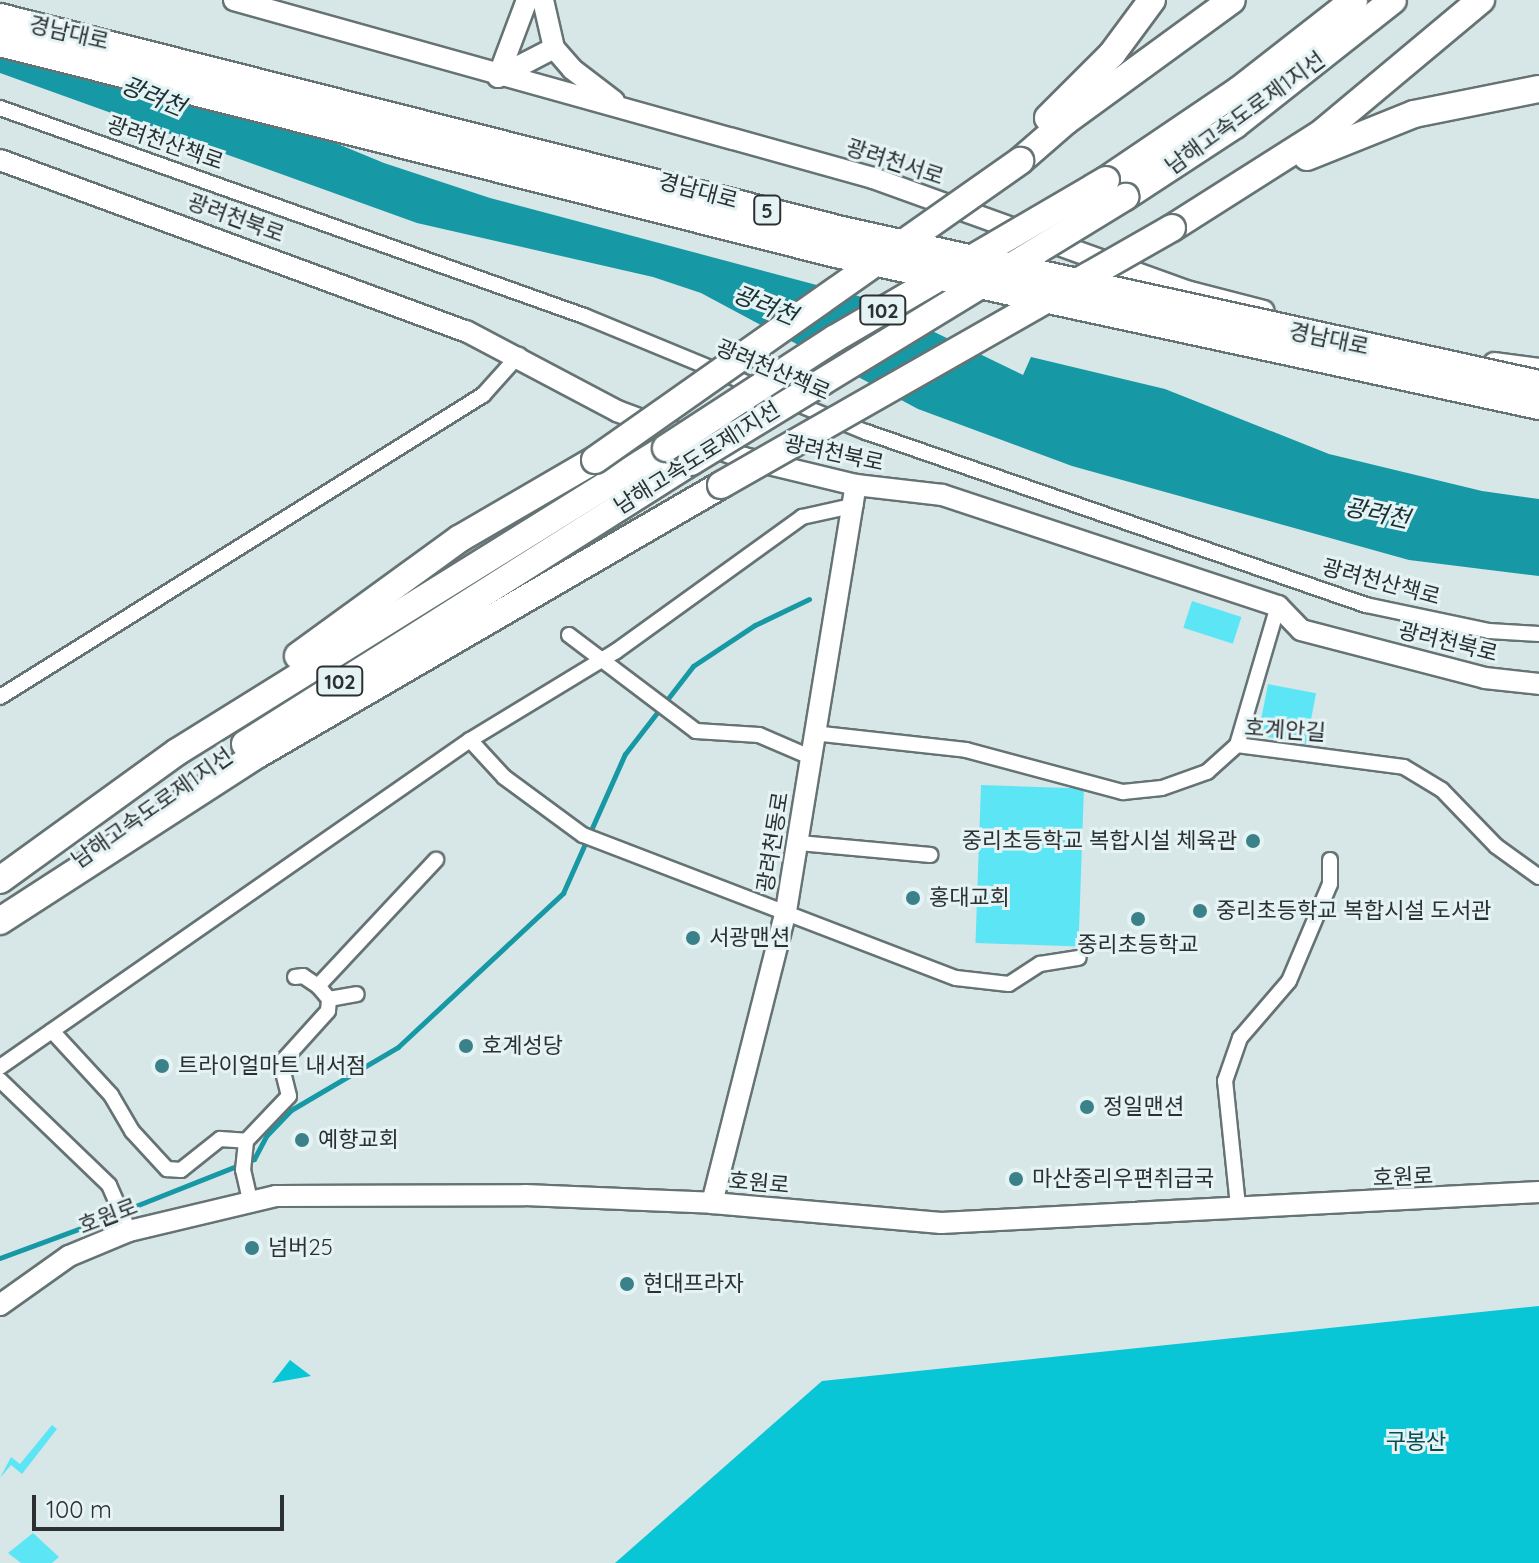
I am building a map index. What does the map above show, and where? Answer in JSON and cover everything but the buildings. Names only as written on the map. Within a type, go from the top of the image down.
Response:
[{"type":"highway","points":[[1020,161],[1046,120],[1112,54],[1152,0]]},
{"type":"highway","points":[[0,861],[174,737],[325,638],[459,539],[595,460],[1020,161],[1066,121],[1232,0]]},
{"type":"highway","name":"남해고속도로제1지선","points":[[0,919],[298,708],[691,462],[1116,189],[1354,0]]},
{"type":"highway","name":"남해고속도로제1지선","points":[[0,880],[177,752],[666,448],[834,339],[1235,125],[1393,0]]},
{"type":"highway","points":[[0,919],[257,755],[1235,191],[1386,84],[1481,0]]},
{"type":"highway","name":"경남대로","points":[[0,17],[842,230],[1539,384]]},
{"type":"highway","name":"경남대로","points":[[0,43],[836,254],[1539,406]]},
{"type":"highway","points":[[1235,191],[1414,114],[1539,89]]},
{"type":"street","name":"광려천서로","points":[[234,0],[498,77],[624,108],[873,178],[1190,292],[1463,359],[1539,369]]},
{"type":"street","points":[[498,77],[527,0]]},
{"type":"street","points":[[543,0],[554,48],[572,69],[624,108]]},
{"type":"street","points":[[498,77],[554,48]]},
{"type":"street","name":"광려천산책로","points":[[0,108],[570,310],[866,432],[1337,596],[1489,631],[1539,634]]},
{"type":"street","name":"광려천북로","points":[[0,160],[257,250],[519,355],[617,411],[744,458],[856,495],[942,495],[1278,606],[1301,630],[1485,678],[1539,684]]},
{"type":"street","points":[[0,697],[483,395],[519,355]]},
{"type":"street","points":[[0,1067],[470,740],[600,661],[802,517],[856,495]]},
{"type":"street","name":"광려천동로","points":[[712,1203],[786,911],[799,843],[813,733],[856,495]]},
{"type":"street","points":[[1237,745],[1278,606]]},
{"type":"street","points":[[569,635],[696,731],[759,735],[810,757]]},
{"type":"street","name":"호계안길","points":[[813,733],[966,750],[1123,792],[1162,788],[1207,772],[1237,745],[1404,767],[1442,790],[1496,846],[1539,877]]},
{"type":"street","points":[[470,740],[504,777],[583,835],[786,911],[822,929],[983,983],[1009,984],[1040,964],[1079,958]]},
{"type":"street","points":[[799,843],[930,855]]},
{"type":"street","points":[[318,986],[436,860]]},
{"type":"street","points":[[1238,1206],[1225,1081],[1240,1038],[1289,981],[1330,884],[1330,860]]},
{"type":"street","points":[[250,1200],[243,1170],[246,1141],[289,1096],[281,1063],[328,1011],[329,999],[318,986],[303,976],[295,977]]},
{"type":"street","points":[[329,999],[357,994]]},
{"type":"street","points":[[52,1031],[111,1095],[132,1131],[167,1169],[181,1170],[220,1139],[246,1141]]},
{"type":"street","points":[[0,1080],[109,1185],[129,1231]]},
{"type":"street","name":"호원로","points":[[0,1305],[69,1256],[129,1231],[250,1200],[371,1192],[712,1203],[941,1223],[1539,1192]]},
{"type":"shaded area","points":[[1192,601],[1241,617],[1233,644],[1183,628]]},
{"type":"shaded area","points":[[1268,684],[1316,693],[1306,744],[1258,735]]},
{"type":"shaded area","points":[[981,785],[1084,789],[1078,946],[975,943]]},
{"type":"shaded area","points":[[52,1425],[57,1429],[22,1474],[11,1465],[0,1478],[11,1457],[20,1464]]},
{"type":"shaded area","points":[[33,1533],[59,1557],[52,1563],[21,1563],[8,1553]]},
{"type":"green space","name":"구봉산","points":[[1539,1306],[1539,1563],[615,1563],[822,1381]]},
{"type":"green space","points":[[290,1360],[311,1376],[272,1383]]},
{"type":"water","name":"광려천","points":[[0,5],[384,163],[490,198],[862,297],[1023,375],[1031,357],[1165,389],[1329,454],[1482,491],[1539,499],[1539,576],[1409,560],[1072,466],[918,409],[701,293],[653,277],[417,223],[0,73]]},
{"type":"waterway","points":[[133,1207],[254,1159],[267,1135],[291,1110],[398,1047],[563,893],[625,754],[693,666],[755,625],[809,599]]},
{"type":"waterway","points":[[0,1258],[108,1218]]},
{"type":"place","name":"중리초등학교 복합시설 체육관","points":[[1253,841]]},
{"type":"place","name":"홍대교회","points":[[913,898]]},
{"type":"place","name":"중리초등학교 복합시설 도서관","points":[[1200,911]]},
{"type":"place","name":"중리초등학교","points":[[1138,919]]},
{"type":"place","name":"서광맨션","points":[[693,938]]},
{"type":"place","name":"호계성당","points":[[466,1046]]},
{"type":"place","name":"트라이얼마트 내서점","points":[[162,1066]]},
{"type":"place","name":"정일맨션","points":[[1087,1107]]},
{"type":"place","name":"예향교회","points":[[302,1140]]},
{"type":"place","name":"마산중리우편취급국","points":[[1016,1179]]},
{"type":"place","name":"넘버25","points":[[252,1248]]},
{"type":"place","name":"현대프라자","points":[[627,1284]]}]
